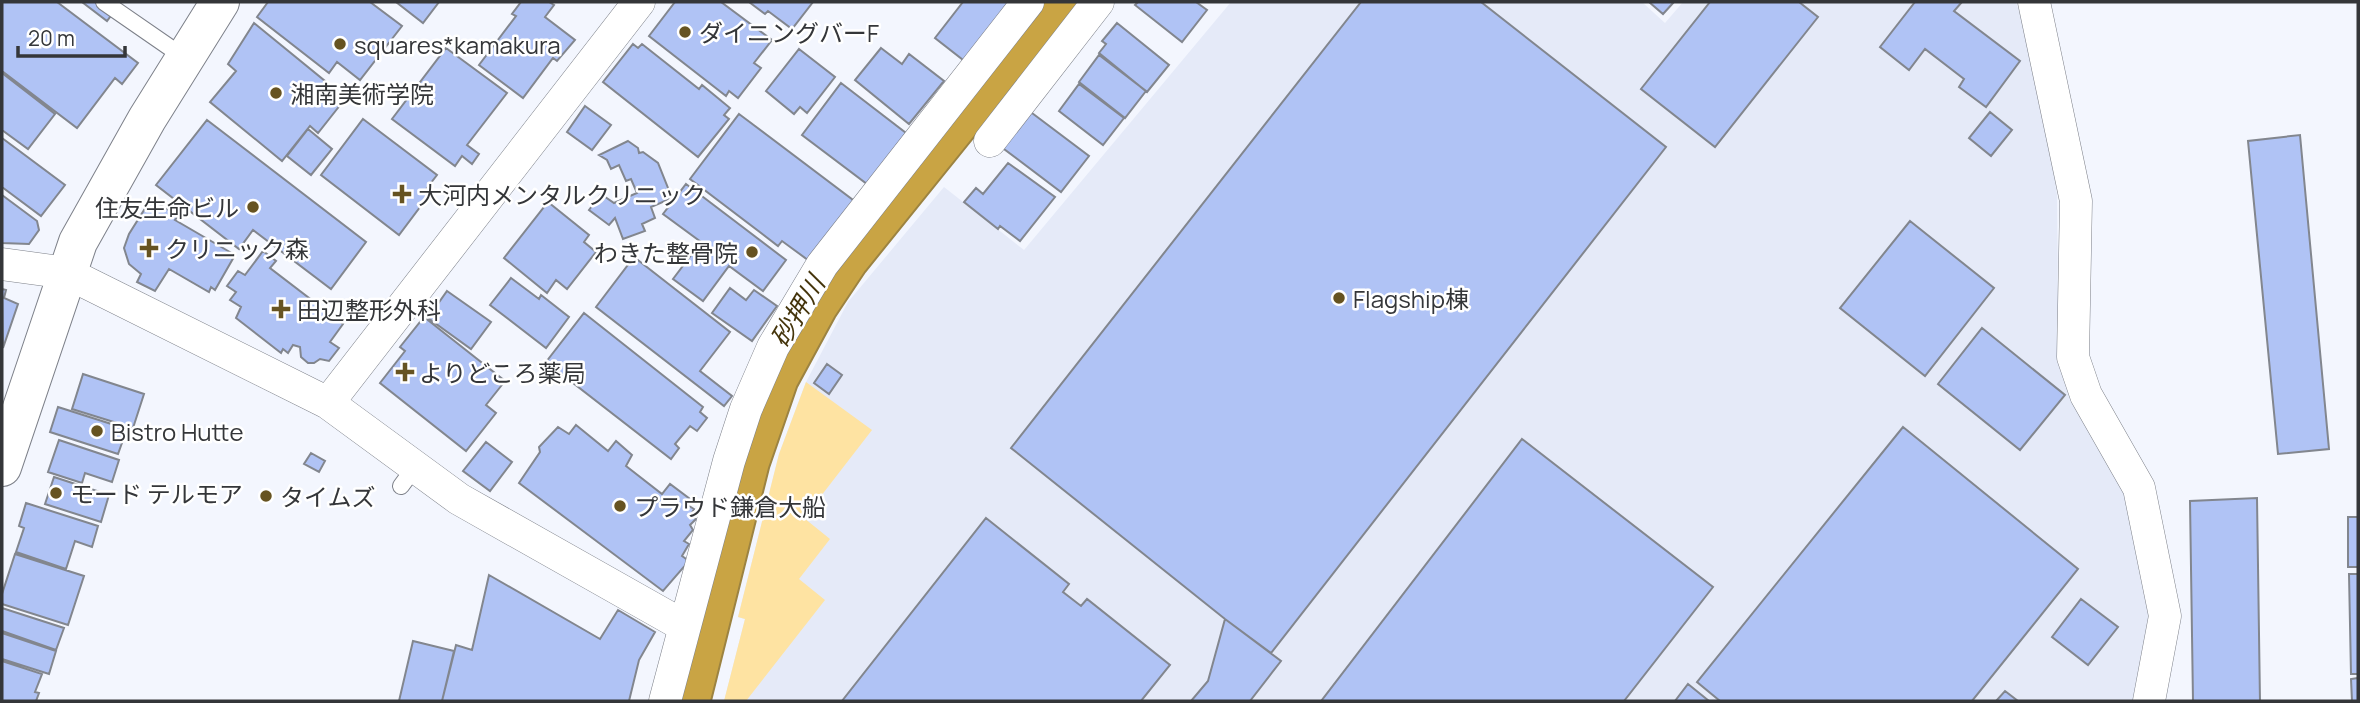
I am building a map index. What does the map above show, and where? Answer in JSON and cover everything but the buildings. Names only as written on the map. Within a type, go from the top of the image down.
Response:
[{"type":"street","points":[[2,467],[78,242],[148,118],[220,2]]},
{"type":"street","points":[[328,403],[639,2]]},
{"type":"street","points":[[665,701],[729,461],[746,409],[773,347],[822,265],[1028,2]]},
{"type":"street","points":[[2034,2],[2076,201],[2073,357],[2085,395],[2139,488],[2165,616],[2149,701]]},
{"type":"street","points":[[990,141],[1105,5]]},
{"type":"street","points":[[2,264],[67,273],[328,403],[408,476],[458,499],[684,626]]},
{"type":"lane","points":[[104,2],[185,58]]},
{"type":"shaded area","name":"砂押川","points":[[1043,2],[1083,2],[865,272],[835,317],[797,387],[769,468],[711,701],[680,701],[740,460],[794,326]]},
{"type":"shaded area","points":[[1231,2],[1642,2],[1665,23],[1683,2],[2016,2],[2037,66],[2057,195],[2058,300],[2065,371],[2115,466],[2141,545],[2152,629],[2140,701],[724,701],[745,619],[738,617],[779,454],[806,382],[848,302],[944,187],[1024,250]]},
{"type":"shaded area","points":[[806,382],[872,430],[804,518],[830,539],[799,579],[825,600],[746,701],[724,701],[745,619],[738,617],[779,454]]},
{"type":"place","name":"ダイニングバーF","points":[[685,32]]},
{"type":"place","name":"squares*kamakura","points":[[340,44]]},
{"type":"place","name":"湘南美術学院","points":[[276,93]]},
{"type":"place","name":"大河内メンタルクリニック","points":[[402,194]]},
{"type":"place","name":"住友生命ビル","points":[[253,207]]},
{"type":"place","name":"クリニック森","points":[[149,248]]},
{"type":"place","name":"わきた整骨院","points":[[752,252]]},
{"type":"place","name":"Flagship棟","points":[[1339,298]]},
{"type":"place","name":"田辺整形外科","points":[[281,309]]},
{"type":"place","name":"よりどころ薬局","points":[[405,372]]},
{"type":"place","name":"Bistro Hutte","points":[[97,431]]},
{"type":"place","name":"モード テルモア","points":[[56,493]]},
{"type":"place","name":"タイムズ","points":[[266,496]]},
{"type":"place","name":"プラウド鎌倉大船","points":[[620,506]]}]
